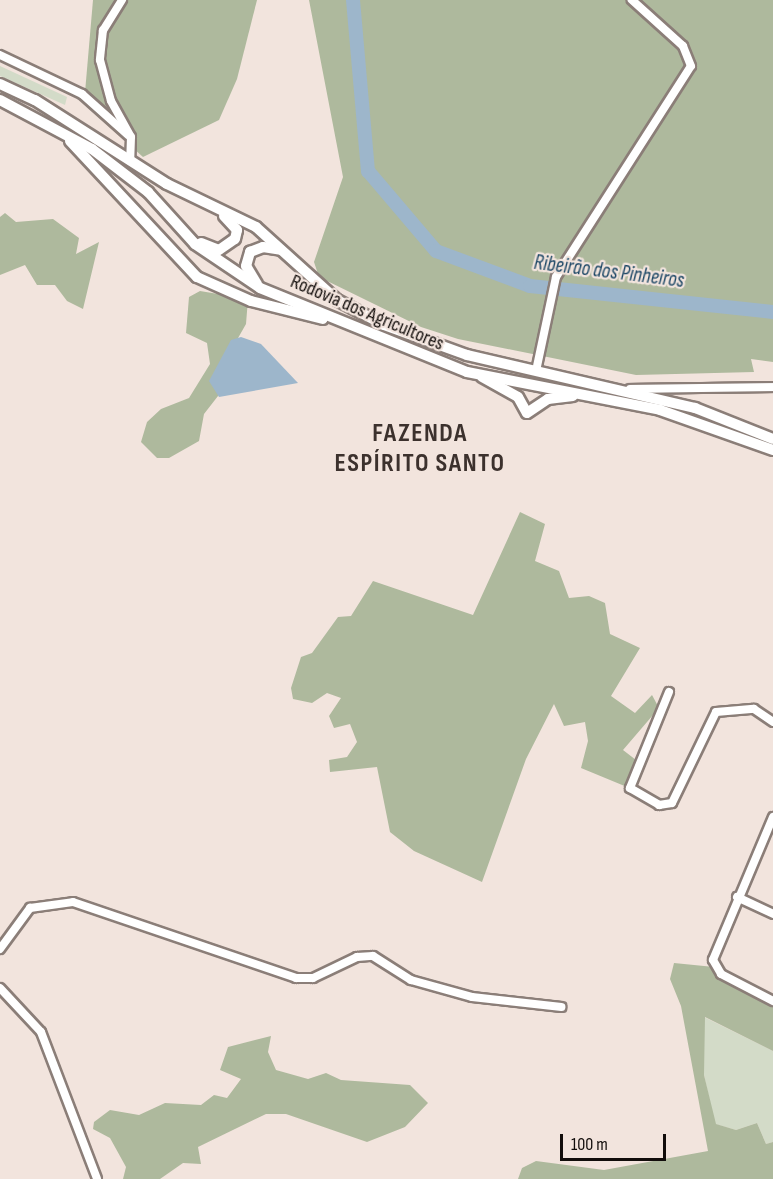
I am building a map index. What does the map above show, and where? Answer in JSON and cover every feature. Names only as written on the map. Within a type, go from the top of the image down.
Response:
[{"type":"main road","name":"Rodovia dos Agricultores","points":[[0,84],[35,100],[130,161],[256,227],[337,300],[384,325],[467,355],[630,389],[773,439]]},
{"type":"main road","name":"Rodovia dos Agricultores","points":[[0,100],[133,179],[175,223],[222,266],[260,288],[474,372],[706,422],[773,450]]},
{"type":"main road","points":[[57,132],[136,208],[180,265],[197,277],[251,301],[366,331]]},
{"type":"main road","points":[[175,223],[206,247],[228,247],[237,230],[208,203]]},
{"type":"main road","points":[[260,288],[246,259],[263,247],[281,250]]},
{"type":"main road","points":[[474,372],[518,398],[527,413],[548,399],[582,395]]},
{"type":"street","points":[[122,0],[103,30],[100,60],[111,101],[131,137],[130,161]]},
{"type":"street","points":[[536,371],[555,277],[691,66],[683,46],[632,0]]},
{"type":"street","points":[[0,55],[82,94],[131,137]]},
{"type":"street","points":[[630,389],[773,387]]},
{"type":"street","points":[[669,692],[630,788],[659,805],[672,802],[716,711],[754,709],[773,722]]},
{"type":"street","points":[[773,817],[736,897],[714,952],[714,967],[773,1001]]},
{"type":"street","points":[[736,897],[773,914]]},
{"type":"street","points":[[0,949],[30,908],[74,902],[296,978],[313,978],[357,957],[373,956],[411,980],[472,997],[561,1007]]},
{"type":"street","points":[[0,988],[45,1039],[98,1179]]},
{"type":"green space","points":[[93,0],[257,0],[237,79],[219,120],[143,157],[84,104]]},
{"type":"green space","points":[[309,0],[773,0],[773,362],[751,359],[754,372],[636,375],[458,339],[421,327],[319,277],[314,262],[343,177]]},
{"type":"green space","points":[[0,66],[67,97],[65,105],[0,76]]},
{"type":"green space","points":[[5,213],[16,222],[53,219],[79,238],[76,254],[99,242],[83,309],[67,301],[55,285],[37,285],[25,265],[0,275],[0,217]]},
{"type":"green space","points":[[200,291],[248,299],[246,324],[229,354],[218,396],[204,414],[199,441],[169,458],[157,458],[141,442],[147,422],[161,409],[189,398],[210,364],[207,343],[186,333],[189,297]]},
{"type":"green space","points":[[520,512],[545,524],[535,561],[559,571],[569,598],[589,596],[605,603],[610,634],[640,648],[611,696],[635,713],[652,695],[659,708],[623,750],[636,760],[627,787],[581,768],[588,741],[585,722],[564,726],[554,704],[526,759],[482,882],[414,851],[390,832],[377,767],[330,772],[329,760],[347,757],[357,742],[350,724],[334,728],[329,716],[341,698],[327,693],[312,703],[293,699],[291,688],[301,657],[312,653],[338,617],[351,616],[373,581],[473,615]]},
{"type":"green space","points":[[674,963],[714,967],[773,1001],[773,1051],[705,1017],[704,1075],[716,1124],[736,1130],[757,1123],[766,1144],[773,1142],[773,1179],[518,1179],[522,1168],[536,1161],[604,1170],[708,1151],[681,1006],[670,979]]},
{"type":"green space","points":[[704,1017],[773,1051],[773,1142],[766,1144],[757,1123],[736,1130],[715,1124],[704,1075]]},
{"type":"green space","points":[[271,1036],[268,1052],[276,1070],[308,1079],[326,1073],[341,1080],[410,1085],[428,1103],[405,1127],[367,1142],[286,1114],[266,1114],[198,1147],[201,1164],[183,1163],[160,1179],[123,1179],[126,1167],[110,1138],[93,1129],[94,1122],[110,1110],[139,1115],[165,1103],[201,1105],[214,1095],[227,1098],[241,1079],[220,1070],[228,1047]]},
{"type":"water","points":[[241,337],[261,344],[298,383],[219,397],[209,381],[231,340]]},
{"type":"waterway","name":"Ribeirão dos Pinheiros","points":[[353,0],[368,171],[436,251],[530,286],[773,312]]},
{"type":"district","name":"FAZENDA ESPÍRITO SANTO","points":[[420,448]]}]
